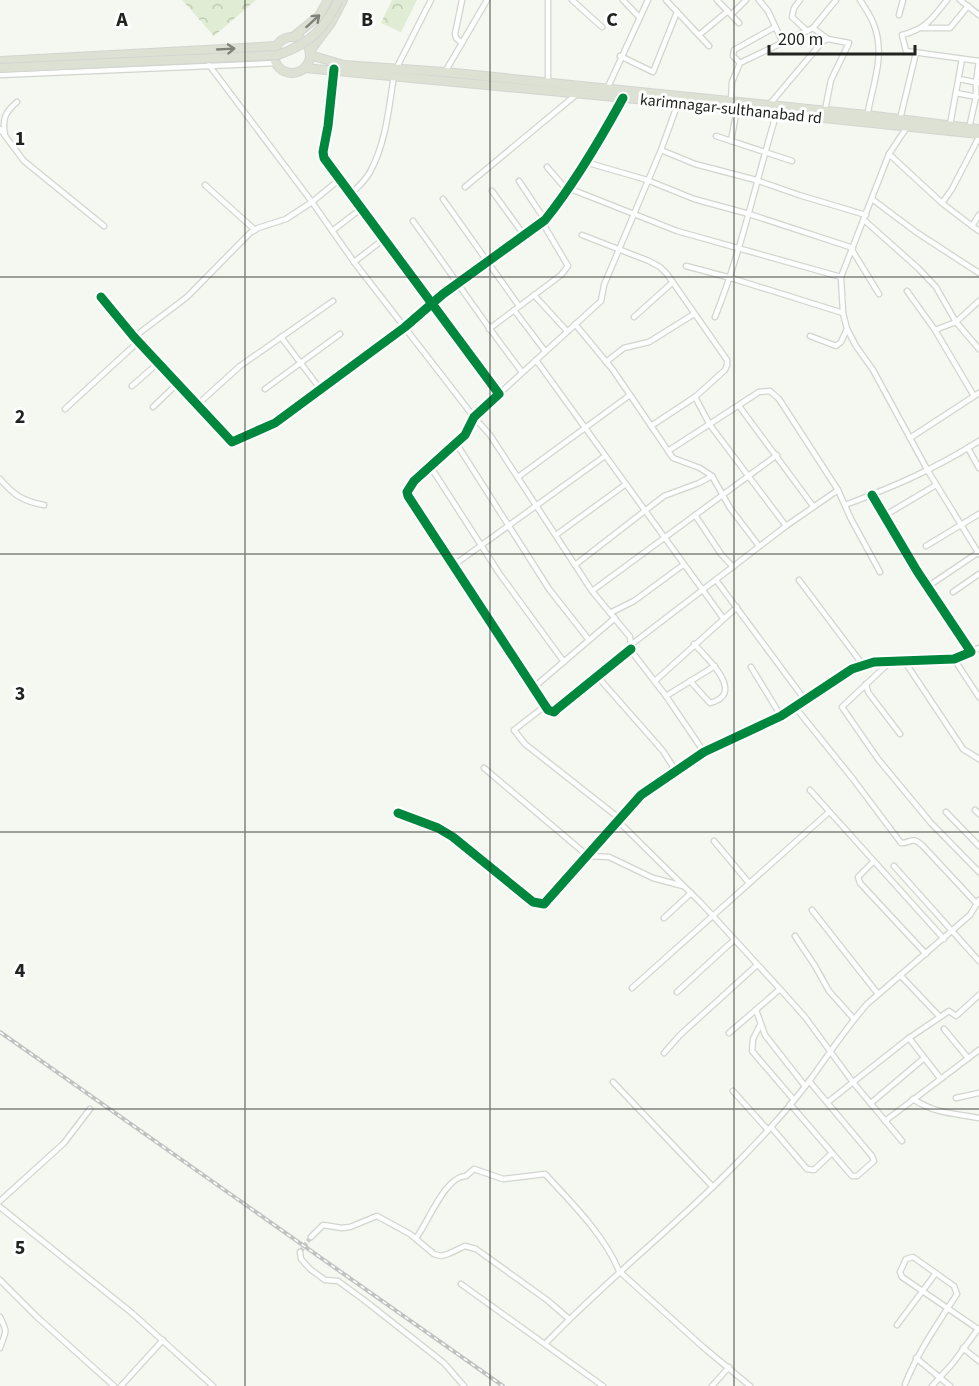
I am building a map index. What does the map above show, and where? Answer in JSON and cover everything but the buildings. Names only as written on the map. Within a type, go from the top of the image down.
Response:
[{"type":"highway","points":[[328,0],[320,16],[293,37],[282,40],[277,46],[274,56],[277,63],[288,72],[304,68],[309,62],[310,53],[331,24],[341,0]]},
{"type":"highway","points":[[0,68],[278,55],[294,49],[315,36],[341,0]]},
{"type":"highway","points":[[293,37],[303,41],[310,53],[344,65],[395,72],[445,72],[769,105],[778,110],[825,111],[866,119],[900,119],[979,129]]},
{"type":"highway","points":[[0,61],[277,46]]},
{"type":"highway","name":"karimnagar-sulthanabad rd","points":[[304,68],[395,72],[577,94],[737,109],[778,110],[866,119],[907,127],[979,136]]},
{"type":"street","points":[[351,194],[370,172],[378,154],[387,121],[395,72],[431,0]]},
{"type":"street","points":[[462,0],[455,34],[462,43]]},
{"type":"street","points":[[445,72],[487,0]]},
{"type":"street","points":[[548,0],[548,83]]},
{"type":"street","points":[[572,0],[602,27]]},
{"type":"street","points":[[623,0],[639,17]]},
{"type":"street","points":[[607,89],[620,56],[648,0]]},
{"type":"street","points":[[666,0],[709,46]]},
{"type":"street","points":[[717,0],[739,23]]},
{"type":"street","points":[[699,35],[746,0]]},
{"type":"street","points":[[759,0],[768,11],[783,43]]},
{"type":"street","points":[[800,0],[794,8],[792,17],[807,31]]},
{"type":"street","points":[[731,101],[732,82],[740,63],[813,28],[836,0]]},
{"type":"street","points":[[860,0],[874,25],[880,50],[878,70],[866,119]]},
{"type":"street","points":[[899,15],[903,0]]},
{"type":"street","points":[[947,0],[926,25],[917,31],[902,35],[906,51],[979,61],[978,97],[969,128]]},
{"type":"street","points":[[960,0],[979,15]]},
{"type":"street","points":[[921,28],[950,28],[968,6]]},
{"type":"street","points":[[620,56],[653,72],[677,12]]},
{"type":"street","points":[[740,63],[732,54],[734,50],[775,27]]},
{"type":"street","points":[[813,28],[828,39],[849,43],[831,80],[825,111]]},
{"type":"street","points":[[769,105],[823,41],[828,39]]},
{"type":"street","points":[[900,119],[916,53]]},
{"type":"street","points":[[951,125],[962,59]]},
{"type":"street","points":[[0,75],[277,63]]},
{"type":"street","points":[[209,65],[312,201],[354,262],[490,435],[592,591],[630,637],[634,655],[656,681],[704,752]]},
{"type":"street","points":[[334,69],[323,155],[499,394]]},
{"type":"street","points":[[959,79],[977,83]]},
{"type":"street","points":[[956,93],[978,97]]},
{"type":"street","points":[[465,188],[577,94]]},
{"type":"street","points":[[101,297],[136,339],[232,442],[274,423],[321,390],[459,283],[544,221],[585,162],[623,98]]},
{"type":"street","points":[[6,137],[3,122],[6,111],[17,102]]},
{"type":"street","points":[[678,103],[661,150],[604,285],[602,302],[474,417],[465,435],[410,487],[408,496],[545,706],[554,712],[759,546],[838,490]]},
{"type":"street","points":[[731,141],[737,109]]},
{"type":"street","points":[[715,317],[731,278],[756,180],[778,110]]},
{"type":"street","points":[[907,127],[889,154],[842,277],[843,313],[847,329],[873,370],[936,485],[979,553],[927,587]]},
{"type":"street","points":[[0,129],[24,161],[104,226]]},
{"type":"street","points":[[716,136],[792,161]]},
{"type":"street","points":[[942,203],[952,189],[979,136]]},
{"type":"street","points":[[661,150],[695,164],[756,180],[865,217],[936,288],[956,322],[979,348]]},
{"type":"street","points":[[889,154],[942,203],[979,231]]},
{"type":"street","points":[[585,162],[647,180],[694,199],[749,214],[853,249],[879,294]]},
{"type":"street","points":[[547,167],[567,189],[633,215],[677,231],[842,277]]},
{"type":"street","points":[[65,409],[136,339],[187,297],[229,253],[255,230],[286,219],[340,179]]},
{"type":"street","points":[[489,329],[561,275],[568,266],[519,181]]},
{"type":"street","points":[[205,185],[255,230]]},
{"type":"street","points":[[492,191],[524,235]]},
{"type":"street","points":[[443,199],[519,306]]},
{"type":"street","points":[[872,199],[979,273]]},
{"type":"street","points":[[332,231],[362,208]]},
{"type":"street","points":[[972,226],[979,215]]},
{"type":"street","points":[[413,221],[522,372]]},
{"type":"street","points":[[582,235],[660,267],[722,353],[727,365],[719,376],[695,397],[651,426]]},
{"type":"street","points":[[354,262],[384,239]]},
{"type":"street","points":[[686,266],[843,313]]},
{"type":"street","points":[[634,317],[673,282]]},
{"type":"street","points":[[907,291],[977,394],[910,438]]},
{"type":"street","points":[[534,295],[567,332]]},
{"type":"street","points":[[197,405],[240,366],[333,301]]},
{"type":"street","points":[[935,330],[956,322],[979,301]]},
{"type":"street","points":[[514,310],[545,351]]},
{"type":"street","points":[[606,362],[624,348],[649,342],[694,314]]},
{"type":"street","points":[[576,324],[630,395],[668,451],[678,461],[700,468],[712,476],[723,496],[759,546]]},
{"type":"street","points":[[810,336],[836,346],[841,342],[847,329]]},
{"type":"street","points":[[265,389],[340,334]]},
{"type":"street","points":[[281,337],[321,390]]},
{"type":"street","points":[[536,360],[723,618]]},
{"type":"street","points":[[132,387],[158,363]]},
{"type":"street","points":[[153,407],[177,384]]},
{"type":"street","points":[[668,451],[763,390],[775,394],[838,490],[880,572]]},
{"type":"street","points":[[518,477],[630,395]]},
{"type":"street","points":[[695,397],[710,425],[786,526]]},
{"type":"street","points":[[739,406],[813,506]]},
{"type":"street","points":[[844,505],[928,471],[979,441]]},
{"type":"street","points":[[456,442],[549,589],[589,640]]},
{"type":"street","points":[[968,448],[979,468]]},
{"type":"street","points":[[592,591],[777,455]]},
{"type":"street","points":[[454,565],[605,456]]},
{"type":"street","points":[[430,466],[482,547],[564,662]]},
{"type":"street","points":[[575,565],[664,496],[712,476]]},
{"type":"street","points":[[0,479],[14,494],[32,502],[44,504]]},
{"type":"street","points":[[556,535],[626,484]]},
{"type":"street","points":[[884,516],[936,485]]},
{"type":"street","points":[[872,495],[927,587],[971,652]]},
{"type":"street","points":[[926,546],[979,514]]},
{"type":"street","points":[[695,515],[721,554],[733,567]]},
{"type":"street","points":[[610,612],[634,601],[683,565]]},
{"type":"street","points":[[953,592],[979,574]]},
{"type":"street","points":[[716,580],[805,700]]},
{"type":"street","points":[[800,580],[863,665]]},
{"type":"street","points":[[656,681],[737,607]]},
{"type":"street","points":[[534,688],[615,618]]},
{"type":"street","points":[[690,681],[712,704],[724,692],[725,683],[715,666],[694,644]]},
{"type":"street","points":[[398,813],[438,828],[453,837],[533,902],[544,904],[550,900],[641,795],[704,752],[781,716],[852,669],[874,662],[892,660],[905,662],[954,659],[979,648]]},
{"type":"street","points":[[954,659],[979,697]]},
{"type":"street","points":[[892,660],[842,707],[878,759],[932,823],[979,872]]},
{"type":"street","points":[[905,662],[963,749],[979,759]]},
{"type":"street","points":[[666,696],[715,666]]},
{"type":"street","points":[[751,667],[781,716]]},
{"type":"street","points":[[597,676],[663,751],[672,765],[672,773]]},
{"type":"street","points":[[866,684],[868,692],[900,734]]},
{"type":"street","points":[[545,706],[514,730],[525,744],[619,820],[713,915],[805,1017],[852,1081],[902,1141]]},
{"type":"street","points":[[545,1344],[620,1271],[713,1187],[792,1102],[854,1019],[878,994],[970,915],[978,903],[916,840],[901,843],[795,707]]},
{"type":"street","points":[[484,768],[588,856],[609,857],[653,878],[685,886]]},
{"type":"street","points":[[810,790],[944,939]]},
{"type":"street","points":[[632,988],[829,812]]},
{"type":"street","points":[[946,812],[979,846]]},
{"type":"street","points":[[714,841],[749,883]]},
{"type":"street","points":[[873,862],[858,877],[860,883],[926,954]]},
{"type":"street","points":[[894,866],[979,961]]},
{"type":"street","points":[[664,918],[691,893]]},
{"type":"street","points":[[812,910],[878,994]]},
{"type":"street","points":[[795,936],[829,991],[854,1019]]},
{"type":"street","points":[[677,992],[734,939]]},
{"type":"street","points":[[664,1053],[680,1035],[757,965]]},
{"type":"street","points":[[900,975],[940,1017]]},
{"type":"street","points":[[729,1033],[780,989]]},
{"type":"street","points":[[828,1102],[909,1038],[949,1011],[956,1016],[979,995]]},
{"type":"street","points":[[756,1010],[760,1024],[772,1045],[805,1086]]},
{"type":"street","points":[[760,1024],[753,1039],[752,1051],[832,1153],[854,1177],[857,1176],[874,1161],[872,1156],[809,1081]]},
{"type":"street","points":[[944,1029],[968,1058]]},
{"type":"street","points":[[909,1038],[940,1078]]},
{"type":"street","points":[[885,1121],[979,1050]]},
{"type":"street","points":[[871,1103],[923,1059]]},
{"type":"street","points":[[613,1082],[713,1187]]},
{"type":"street","points":[[733,1091],[807,1169],[814,1170],[832,1153]]},
{"type":"street","points":[[956,1098],[979,1093]]},
{"type":"street","points":[[913,1099],[935,1111],[979,1118]]},
{"type":"street","points":[[0,1201],[64,1143],[90,1109]]},
{"type":"street","points":[[416,1238],[447,1188],[454,1180],[460,1176],[466,1176],[474,1169],[504,1179],[545,1174],[572,1203],[614,1259],[620,1271],[653,1303],[750,1386]]},
{"type":"street","points":[[0,1207],[163,1340],[213,1386]]},
{"type":"street","points":[[311,1236],[323,1225],[350,1227],[377,1216],[416,1238],[434,1254],[441,1256],[465,1246],[476,1249],[547,1300],[569,1319]]},
{"type":"street","points":[[300,1252],[301,1259],[310,1269],[325,1280],[338,1281],[364,1300],[444,1363],[464,1386]]},
{"type":"street","points":[[905,1384],[916,1358],[947,1309],[957,1294],[956,1289],[913,1257],[906,1259],[900,1274],[947,1309],[978,1329],[932,1386]]},
{"type":"street","points":[[897,1325],[936,1273]]},
{"type":"street","points":[[0,1280],[36,1316],[114,1386]]},
{"type":"street","points":[[461,1284],[603,1386]]},
{"type":"street","points":[[0,1317],[6,1326],[0,1348]]},
{"type":"street","points":[[121,1386],[163,1340]]},
{"type":"street","points":[[963,1348],[979,1361]]},
{"type":"street","points":[[916,1358],[950,1386]]},
{"type":"street","points":[[712,1386],[729,1367]]},
{"type":"green space","points":[[182,0],[256,0],[214,36]]},
{"type":"green space","points":[[392,0],[417,0],[401,32],[381,23]]},
{"type":"tunnel","points":[[300,1252],[311,1237]]},
{"type":"railway","points":[[0,1032],[503,1386]]},
{"type":"cycle path","points":[[334,69],[324,158],[499,394],[474,417],[465,435],[414,481],[407,492],[408,496],[548,710],[554,712],[631,649]]},
{"type":"cycle path","points":[[101,297],[134,337],[232,442],[275,423],[405,327],[443,294],[545,220],[587,161],[623,98]]},
{"type":"cycle path","points":[[398,813],[438,828],[453,837],[533,902],[544,904],[641,795],[704,752],[781,716],[852,669],[874,662],[954,659],[971,652],[917,571],[872,495]]}]
